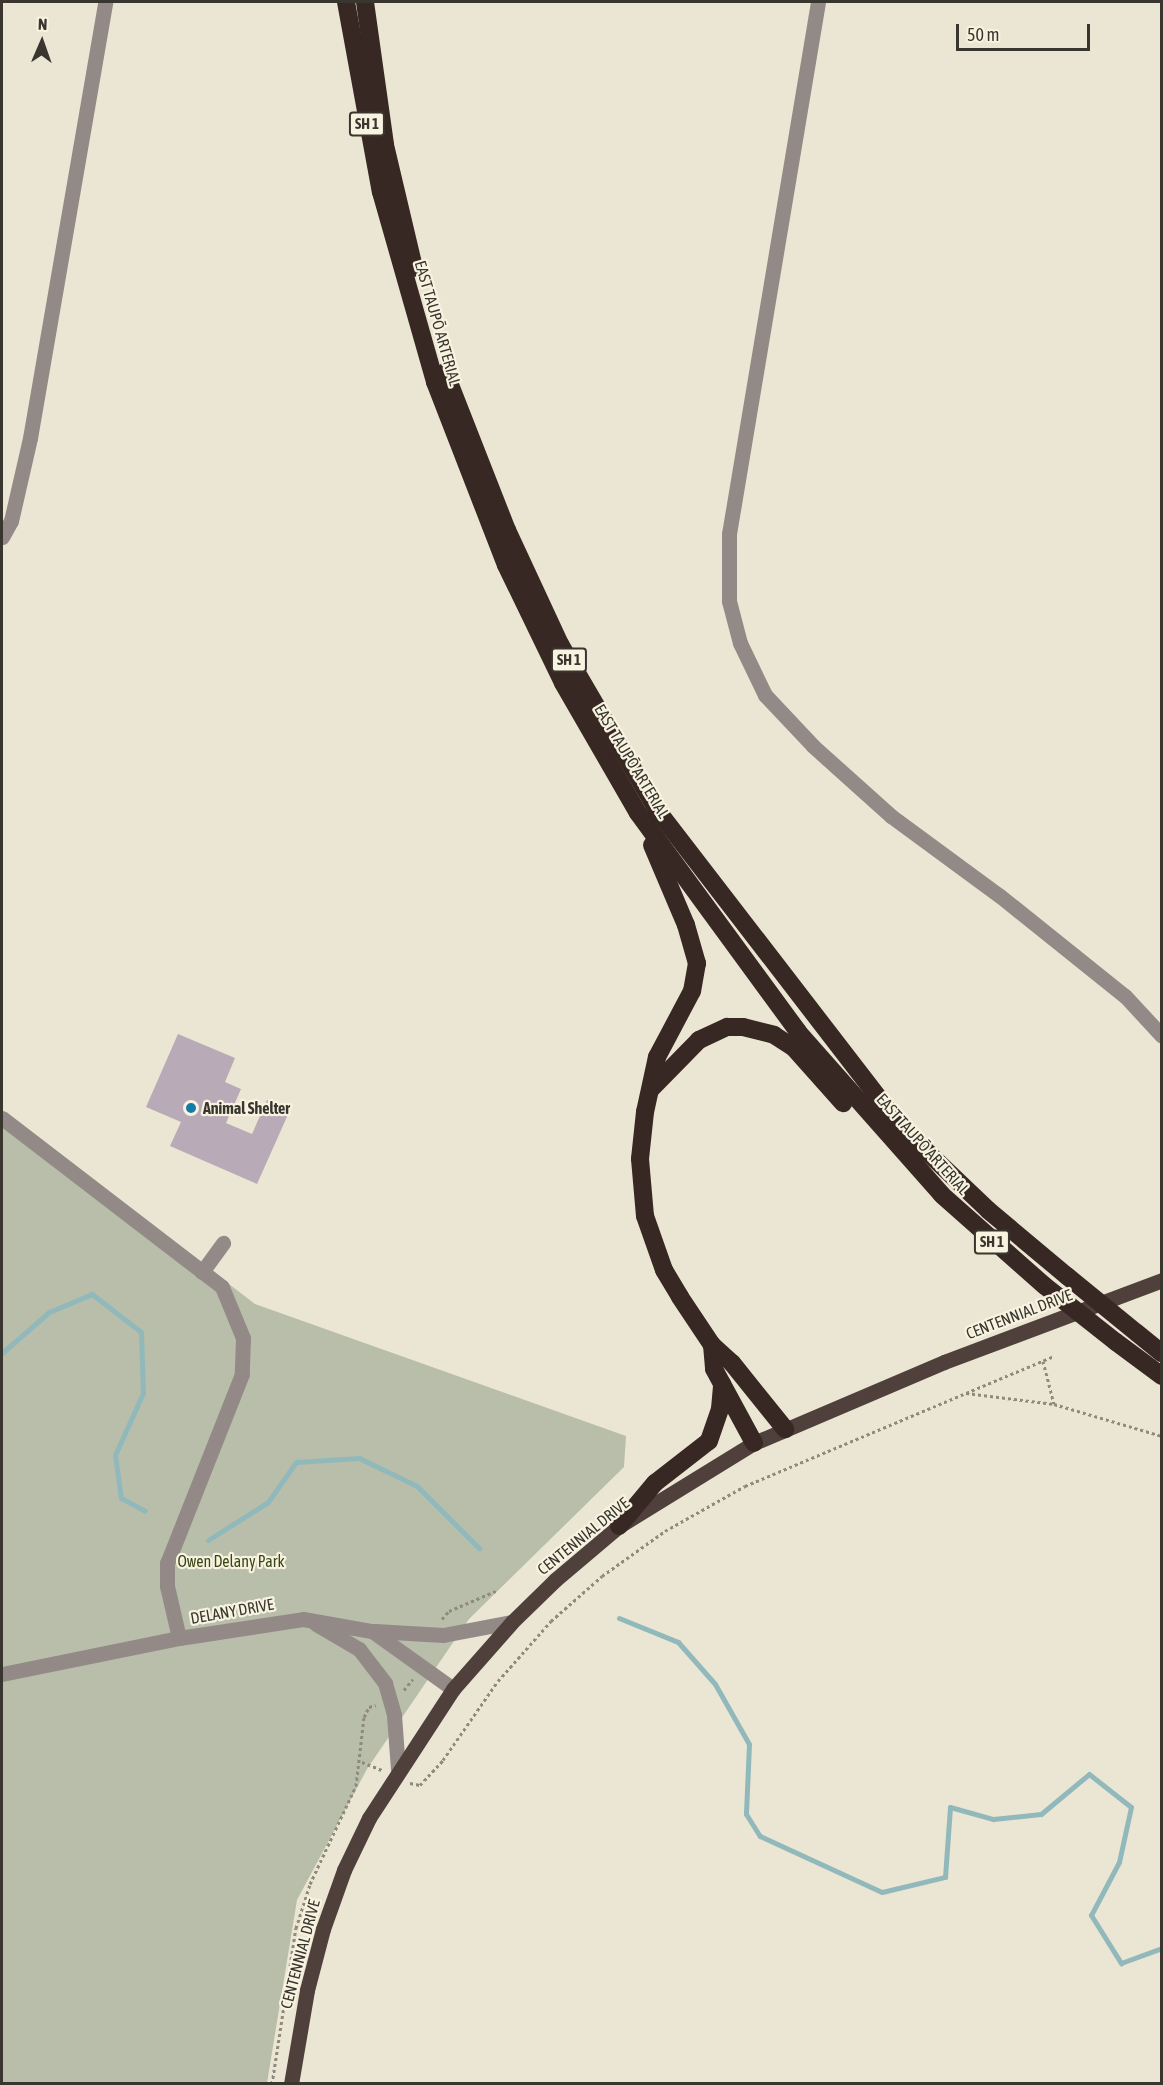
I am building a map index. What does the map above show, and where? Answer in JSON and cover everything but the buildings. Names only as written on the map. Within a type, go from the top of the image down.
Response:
[{"type":"highway","name":"EAST TAUPŌ ARTERIAL","points":[[346,2],[381,192],[454,440],[530,619],[638,813],[798,1032],[942,1196],[1045,1286],[1161,1376]]},
{"type":"highway","name":"EAST TAUPŌ ARTERIAL","points":[[365,2],[385,145],[421,298],[455,402],[507,530],[560,644],[657,810],[839,1051],[902,1128],[988,1210],[1160,1352]]},
{"type":"highway","points":[[638,813],[686,925],[697,963],[692,991],[657,1057],[640,1159],[645,1216],[664,1269],[712,1345],[732,1363],[785,1429]]},
{"type":"highway","points":[[651,1089],[699,1040],[713,1032],[726,1027],[758,1028],[794,1048],[906,1173],[942,1196]]},
{"type":"highway","points":[[712,1345],[714,1369],[754,1443]]},
{"type":"highway","points":[[619,1526],[655,1483],[709,1442],[720,1409],[722,1384]]},
{"type":"main road","name":"CENTENNIAL DRIVE","points":[[291,2084],[307,1990],[323,1929],[344,1870],[396,1772],[453,1689],[512,1622],[619,1526],[754,1443],[944,1362],[1161,1280]]},
{"type":"street","points":[[2,537],[11,521],[30,438],[105,2]]},
{"type":"street","points":[[818,2],[729,534],[729,601],[740,643],[765,695],[813,746],[891,816],[1000,896],[1125,996],[1161,1036]]},
{"type":"street","points":[[2,1118],[222,1287],[243,1338],[242,1374],[167,1563],[167,1586],[179,1638]]},
{"type":"street","points":[[202,1272],[223,1243]]},
{"type":"street","points":[[303,1619],[347,1639],[373,1664],[391,1702],[396,1772]]},
{"type":"street","name":"DELANY DRIVE","points":[[2,1674],[179,1638],[303,1619],[372,1631],[453,1689]]},
{"type":"street","points":[[372,1631],[443,1635],[512,1622]]},
{"type":"path","points":[[362,1762],[396,1772],[416,1786],[424,1781],[498,1681],[551,1621],[602,1576],[665,1531],[745,1486],[1054,1356]]},
{"type":"path","points":[[1043,1360],[1054,1404]]},
{"type":"path","points":[[965,1393],[1054,1404],[1161,1436]]},
{"type":"path","points":[[441,1623],[449,1611],[498,1590]]},
{"type":"path","points":[[399,1697],[416,1674]]},
{"type":"path","points":[[272,2084],[296,1928],[310,1884],[356,1786],[362,1762],[364,1717],[369,1707],[386,1703]]},
{"type":"green space","name":"Owen Delany Park","points":[[2,1110],[255,1304],[626,1436],[624,1467],[469,1619],[367,1769],[297,1900],[267,2083],[2,2083]]},
{"type":"waterway","points":[[2,1353],[49,1312],[92,1294],[141,1332],[143,1393],[115,1455],[121,1498],[145,1511]]},
{"type":"waterway","points":[[208,1540],[268,1502],[296,1462],[359,1458],[417,1486],[479,1548]]},
{"type":"waterway","points":[[619,1618],[678,1642],[715,1684],[749,1744],[746,1814],[760,1836],[882,1892],[945,1877],[950,1807],[993,1819],[1041,1814],[1089,1774],[1131,1807],[1119,1862],[1091,1915],[1121,1963],[1162,1948]]},
{"type":"place","name":"Animal Shelter","points":[[191,1108]]}]
